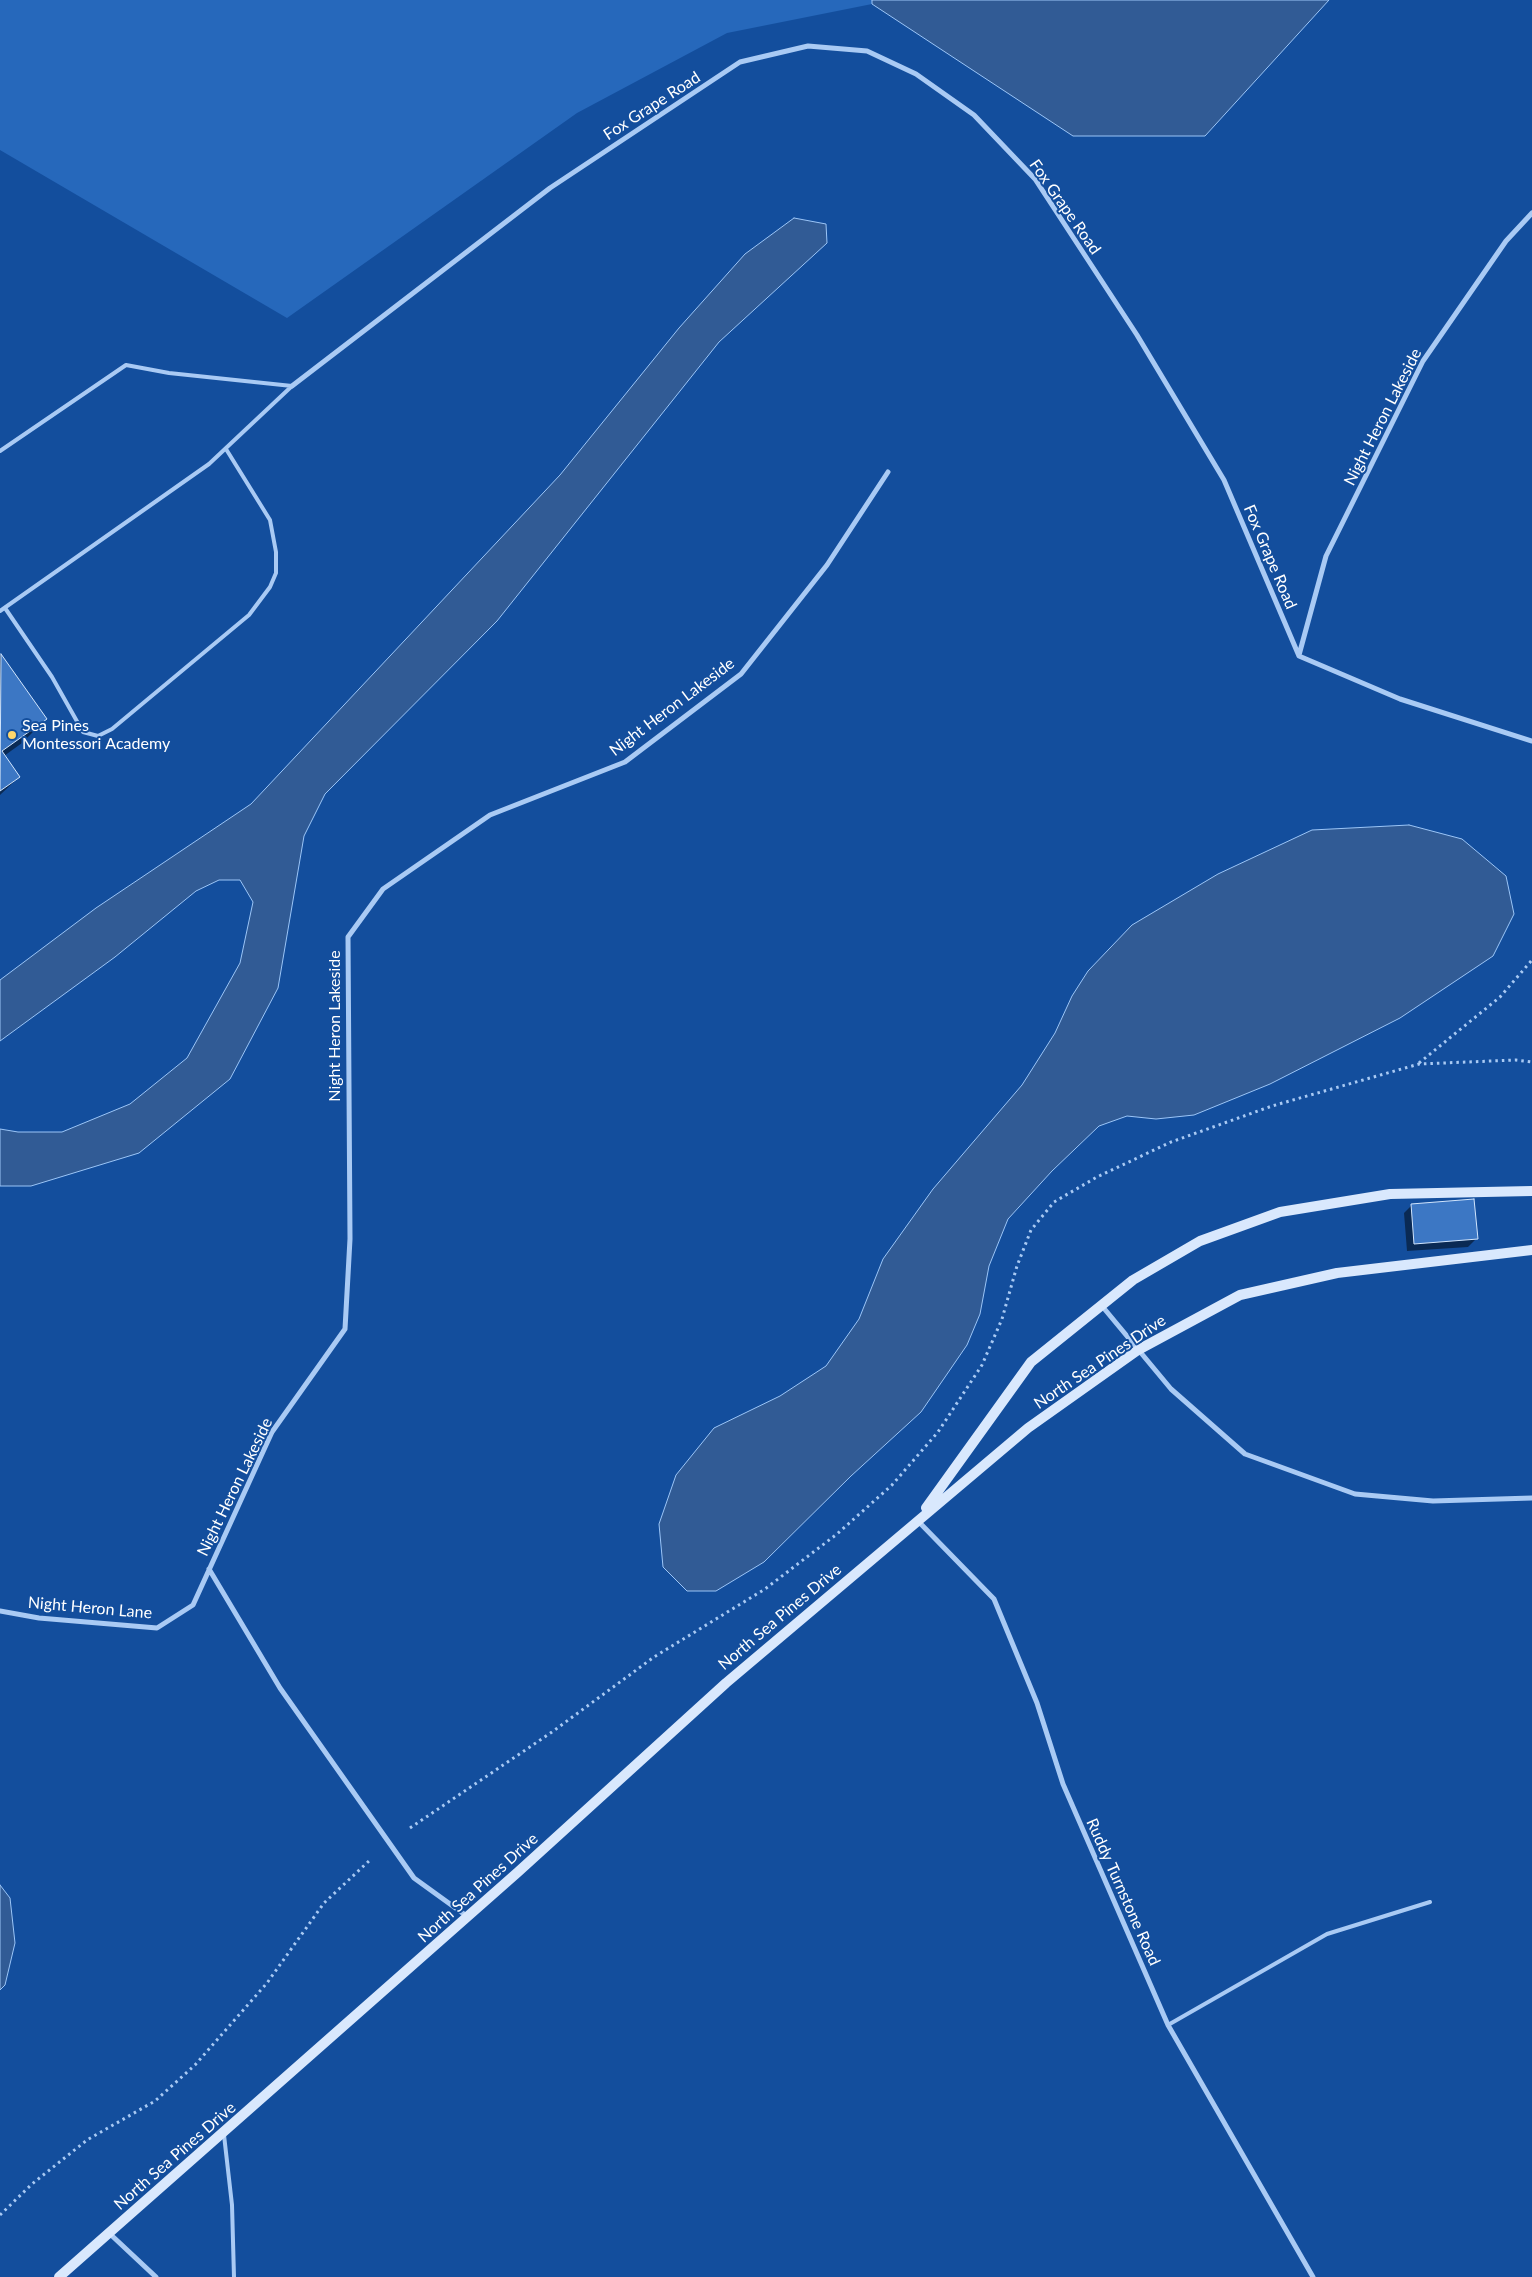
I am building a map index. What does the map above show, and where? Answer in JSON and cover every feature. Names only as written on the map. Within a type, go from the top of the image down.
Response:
[{"type":"street","name":"Fox Grape Road","points":[[292,386],[550,188],[740,62],[808,46],[867,51],[916,74],[974,115],[1034,179],[1137,335],[1224,480],[1299,656]]},
{"type":"street","name":"Night Heron Lakeside","points":[[1299,656],[1326,556],[1424,361],[1506,240],[1532,213]]},
{"type":"street","name":"Night Heron Lakeside","points":[[209,1569],[272,1432],[345,1329],[350,1239],[348,937],[383,889],[490,815],[625,762],[741,674],[828,566],[888,472]]},
{"type":"street","points":[[1299,656],[1400,699],[1532,741]]},
{"type":"street","name":"North Sea Pines Drive","points":[[917,1520],[1032,1362],[1134,1280],[1200,1241],[1280,1212],[1390,1194],[1532,1191]]},
{"type":"street","name":"North Sea Pines Drive","points":[[59,2277],[468,1917],[726,1682],[1028,1428],[1138,1350],[1240,1296],[1337,1273],[1503,1251],[1532,1250]]},
{"type":"street","points":[[1102,1306],[1171,1389],[1245,1454],[1355,1494],[1433,1501],[1532,1498]]},
{"type":"street","name":"Ruddy Turnstone Road","points":[[917,1520],[994,1600],[1037,1704],[1063,1784],[1168,2026],[1313,2277]]},
{"type":"street","points":[[209,1569],[280,1688],[414,1878],[468,1917]]},
{"type":"street","name":"Night Heron Lane","points":[[0,1611],[39,1618],[157,1628],[193,1605],[209,1569]]},
{"type":"street","points":[[109,2233],[156,2277]]},
{"type":"lane","points":[[0,451],[126,365],[169,373],[292,386]]},
{"type":"lane","points":[[0,611],[209,464],[292,386]]},
{"type":"lane","points":[[5,608],[52,677],[84,732],[98,736],[112,729],[249,615],[270,587],[276,573],[276,552],[270,520],[226,448]]},
{"type":"lane","points":[[1168,2026],[1327,1934],[1430,1902]]},
{"type":"lane","points":[[224,2132],[232,2205],[234,2277]]},
{"type":"path","points":[[1418,1064],[1500,996],[1532,960]]},
{"type":"path","points":[[0,2214],[32,2184],[86,2140],[155,2101],[195,2065],[266,1983],[324,1904],[389,1843],[552,1732],[654,1656],[765,1589],[837,1534],[892,1485],[938,1432],[982,1365],[1002,1319],[1017,1266],[1032,1230],[1054,1202],[1097,1177],[1171,1142],[1272,1106],[1418,1064],[1516,1060],[1532,1062]]},
{"type":"shaded area","points":[[0,0],[872,0],[872,4],[727,33],[577,113],[287,318],[0,150]]},
{"type":"shaded area","points":[[872,0],[1329,0],[1205,136],[1073,136],[872,4]]},
{"type":"shaded area","points":[[794,218],[826,224],[827,243],[719,342],[497,621],[325,794],[304,836],[278,988],[230,1079],[139,1153],[31,1186],[0,1186],[0,1129],[18,1132],[62,1132],[130,1104],[187,1058],[240,963],[253,902],[240,880],[219,880],[196,891],[115,957],[0,1041],[0,980],[96,908],[251,804],[560,475],[679,328],[745,254]]},
{"type":"shaded area","points":[[1409,825],[1462,839],[1506,876],[1514,914],[1493,956],[1400,1018],[1270,1084],[1194,1115],[1156,1119],[1127,1116],[1099,1126],[1052,1171],[1008,1219],[989,1266],[980,1314],[967,1345],[921,1412],[851,1476],[764,1562],[716,1591],[687,1591],[663,1567],[659,1524],[676,1475],[714,1428],[780,1396],[826,1366],[859,1319],[883,1259],[933,1189],[1022,1085],[1055,1033],[1072,996],[1088,971],[1132,925],[1218,874],[1312,830]]},
{"type":"shaded area","points":[[0,1885],[10,1898],[15,1943],[5,1985],[0,1990]]},
{"type":"building","name":"Sea Pines Montessori Academy","points":[[1,654],[47,719],[2,751],[20,777],[0,791]]},
{"type":"building","points":[[1474,1199],[1478,1239],[1414,1244],[1411,1204]]},
{"type":"place","name":"Sea Pines Montessori Academy","points":[[12,735]]}]
